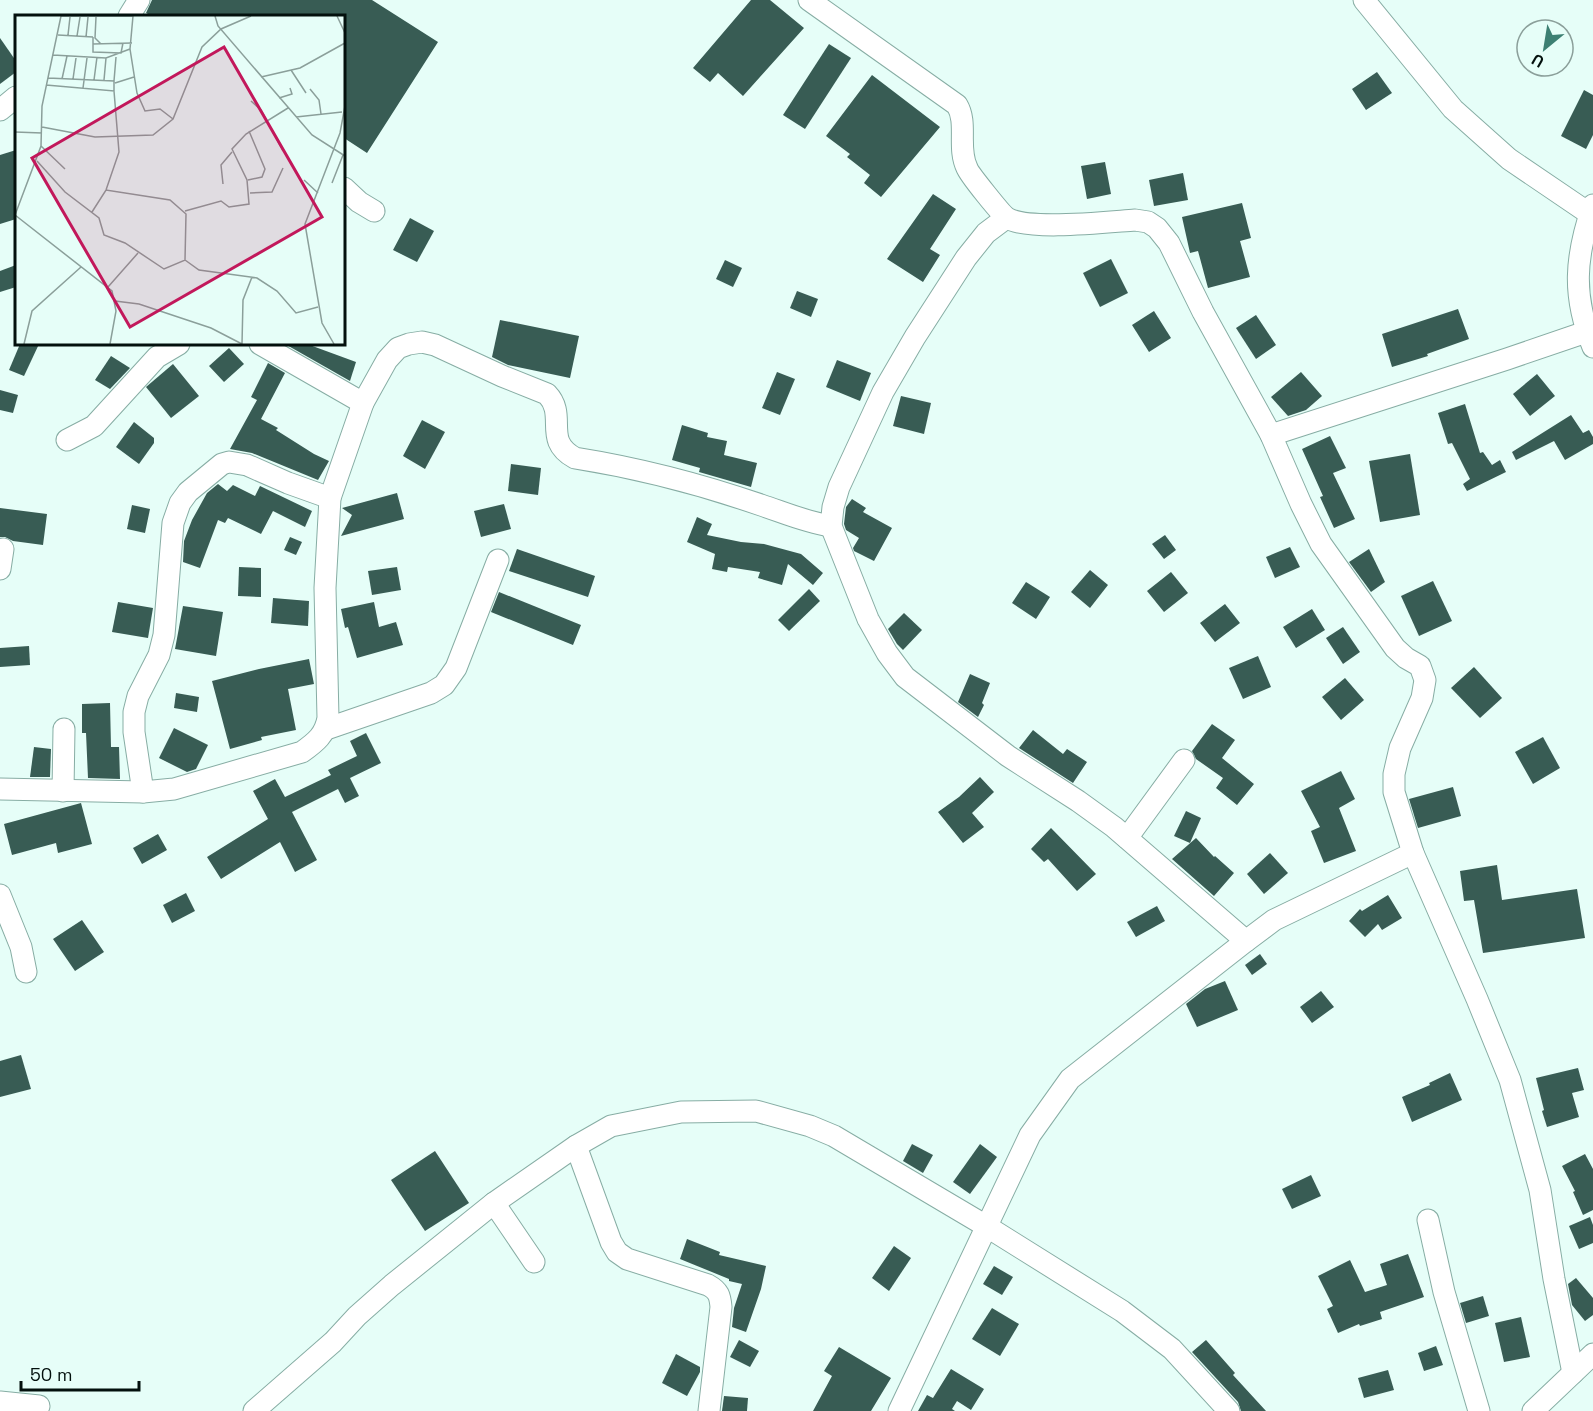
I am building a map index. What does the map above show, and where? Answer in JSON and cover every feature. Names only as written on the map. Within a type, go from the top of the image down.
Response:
[{"type":"street","points":[[130,15],[138,0]]},
{"type":"street","points":[[809,0],[957,105],[962,117],[962,153],[967,169],[1006,218],[1053,225],[1135,220],[1148,222],[1157,228],[1169,243],[1203,312],[1271,435],[1321,544],[1395,648],[1420,666],[1425,680],[1422,698],[1400,748],[1394,774],[1394,792],[1413,854],[1510,1080],[1540,1190],[1554,1279],[1573,1373]]},
{"type":"street","points":[[1271,435],[1518,356],[1590,339],[1577,289],[1580,258],[1592,209],[1509,159],[1453,109],[1364,0]]},
{"type":"street","points":[[0,110],[15,98]]},
{"type":"street","points":[[345,189],[359,202],[374,211]]},
{"type":"street","points":[[1006,218],[986,233],[966,258],[883,392],[839,487],[833,507],[831,526],[868,619],[887,653],[905,677],[1008,756],[1078,801],[1127,838],[1246,941]]},
{"type":"street","points":[[0,789],[143,792],[174,789],[302,752],[316,742],[326,729],[328,718],[325,588],[330,498],[363,403],[387,360],[398,348],[409,344],[422,342],[435,345],[502,376],[547,393],[552,399],[557,414],[556,438],[566,453],[574,458],[658,474],[761,505],[808,522],[831,526]]},
{"type":"street","points":[[67,440],[94,426],[158,357],[177,345]]},
{"type":"street","points":[[262,345],[363,403]]},
{"type":"street","points":[[143,792],[134,732],[134,712],[138,696],[159,655],[164,635],[174,523],[180,503],[188,492],[222,464],[229,462],[247,465],[330,498]]},
{"type":"street","points":[[326,729],[431,693],[444,685],[456,668],[498,560]]},
{"type":"street","points":[[63,791],[64,729]]},
{"type":"street","points":[[1127,838],[1184,760]]},
{"type":"street","points":[[899,1411],[1030,1135],[1070,1079],[1274,920],[1413,854]]},
{"type":"street","points":[[0,895],[21,947],[26,972]]},
{"type":"street","points":[[254,1411],[333,1342],[357,1316],[392,1285],[494,1203],[576,1146],[611,1126],[681,1112],[756,1111],[810,1126],[834,1136],[986,1226],[1122,1311],[1172,1349],[1229,1411]]},
{"type":"street","points":[[576,1146],[611,1242],[617,1252],[627,1259],[717,1290],[721,1307],[709,1411]]},
{"type":"street","points":[[494,1203],[534,1262]]},
{"type":"street","points":[[1428,1221],[1444,1292],[1479,1411]]},
{"type":"street","points":[[1533,1411],[1593,1354]]},
{"type":"street","points":[[0,1402],[39,1406]]},
{"type":"building","points":[[152,0],[372,0],[438,42],[367,153],[345,139],[345,15],[150,15],[146,13]]},
{"type":"building","points":[[751,0],[770,0],[804,28],[743,96],[718,73],[710,82],[693,68]]},
{"type":"building","points":[[0,38],[15,60],[15,73],[0,84]]},
{"type":"building","points":[[829,44],[851,58],[805,129],[783,115]]},
{"type":"building","points":[[1377,72],[1392,93],[1366,110],[1352,89]]},
{"type":"building","points":[[872,75],[940,127],[881,197],[864,183],[870,175],[847,157],[850,154],[826,136]]},
{"type":"building","points":[[1584,90],[1593,95],[1593,135],[1586,149],[1561,136]]},
{"type":"building","points":[[15,150],[15,219],[0,224],[0,155]]},
{"type":"building","points":[[1105,162],[1111,194],[1087,199],[1081,166]]},
{"type":"building","points":[[1183,173],[1188,200],[1154,206],[1149,180]]},
{"type":"building","points":[[933,194],[956,209],[930,249],[940,255],[923,282],[887,259]]},
{"type":"building","points":[[1242,203],[1251,238],[1240,241],[1250,277],[1208,288],[1198,251],[1190,253],[1182,217]]},
{"type":"building","points":[[410,218],[434,231],[417,262],[393,250]]},
{"type":"building","points":[[1111,259],[1128,293],[1100,307],[1083,273]]},
{"type":"building","points":[[725,260],[742,268],[733,287],[716,279]]},
{"type":"building","points":[[15,265],[15,287],[0,292],[0,271]]},
{"type":"building","points":[[797,291],[818,299],[811,317],[790,308]]},
{"type":"building","points":[[1458,309],[1469,339],[1427,354],[1428,356],[1392,367],[1382,334]]},
{"type":"building","points":[[1154,311],[1171,338],[1149,352],[1132,325]]},
{"type":"building","points":[[1256,315],[1276,345],[1256,359],[1236,328]]},
{"type":"building","points":[[500,320],[579,336],[570,378],[508,365],[492,357]]},
{"type":"building","points":[[20,345],[39,345],[24,376],[9,370]]},
{"type":"building","points":[[287,345],[310,345],[356,362],[350,381]]},
{"type":"building","points":[[229,348],[244,364],[224,382],[209,366]]},
{"type":"building","points":[[111,356],[130,368],[110,389],[95,380]]},
{"type":"building","points":[[837,360],[871,373],[860,401],[826,387]]},
{"type":"building","points":[[268,363],[285,373],[261,419],[278,428],[276,430],[314,454],[329,461],[318,480],[252,453],[230,449],[257,400],[251,397]]},
{"type":"building","points":[[173,364],[199,396],[171,418],[146,387]]},
{"type":"building","points":[[777,372],[795,379],[780,415],[762,408]]},
{"type":"building","points":[[1301,372],[1322,396],[1306,410],[1288,416],[1271,397]]},
{"type":"building","points":[[1537,374],[1555,396],[1530,416],[1513,394]]},
{"type":"building","points":[[0,390],[18,395],[13,413],[0,410]]},
{"type":"building","points":[[901,396],[931,403],[924,434],[893,426]]},
{"type":"building","points":[[1465,404],[1480,453],[1483,452],[1492,465],[1500,460],[1506,472],[1467,491],[1463,484],[1470,479],[1452,443],[1448,444],[1438,413]]},
{"type":"building","points":[[1571,415],[1583,433],[1589,430],[1593,437],[1593,444],[1565,460],[1554,441],[1516,460],[1512,452]]},
{"type":"building","points":[[422,420],[445,432],[425,469],[403,456]]},
{"type":"building","points":[[134,422],[154,438],[154,443],[139,464],[116,447]]},
{"type":"building","points":[[682,425],[708,433],[707,437],[727,441],[724,455],[757,463],[751,487],[699,472],[700,468],[672,460]]},
{"type":"building","points":[[1330,436],[1346,468],[1333,473],[1355,519],[1334,528],[1320,497],[1323,496],[1302,449]]},
{"type":"building","points":[[1410,454],[1420,515],[1380,522],[1369,461]]},
{"type":"building","points":[[511,464],[541,468],[538,495],[508,491]]},
{"type":"building","points":[[218,484],[227,491],[233,485],[255,496],[260,486],[312,511],[305,527],[273,511],[261,534],[228,518],[225,523],[218,520],[200,568],[183,562],[184,541],[192,520],[207,493]]},
{"type":"building","points":[[397,493],[404,519],[341,536],[352,515],[342,508]]},
{"type":"building","points":[[852,499],[866,508],[863,512],[892,528],[874,561],[854,551],[853,548],[859,538],[846,530],[844,524],[846,507]]},
{"type":"building","points":[[504,504],[511,529],[481,537],[474,511]]},
{"type":"building","points":[[132,505],[150,509],[145,533],[127,529]]},
{"type":"building","points":[[0,508],[47,514],[43,545],[0,537]]},
{"type":"building","points":[[697,517],[712,524],[707,535],[764,544],[801,554],[823,573],[813,585],[788,564],[782,585],[758,578],[760,572],[728,567],[727,572],[712,569],[715,554],[687,542]]},
{"type":"building","points":[[1165,535],[1176,550],[1164,559],[1152,544]]},
{"type":"building","points":[[290,537],[302,542],[296,555],[284,550]]},
{"type":"building","points":[[1290,547],[1300,567],[1275,578],[1266,557]]},
{"type":"building","points":[[517,549],[595,576],[588,597],[509,571]]},
{"type":"building","points":[[1369,549],[1385,582],[1371,592],[1349,562]]},
{"type":"building","points":[[239,567],[261,568],[261,597],[238,596]]},
{"type":"building","points":[[397,567],[401,590],[372,595],[368,571]]},
{"type":"building","points":[[1090,570],[1108,585],[1090,608],[1071,592]]},
{"type":"building","points":[[1171,572],[1188,593],[1164,612],[1147,591]]},
{"type":"building","points":[[1433,581],[1452,621],[1419,636],[1401,596]]},
{"type":"building","points":[[1026,582],[1050,597],[1036,619],[1012,603]]},
{"type":"building","points":[[809,589],[820,601],[789,631],[778,620]]},
{"type":"building","points":[[499,592],[581,625],[573,645],[491,612]]},
{"type":"building","points":[[273,598],[309,601],[308,626],[271,623]]},
{"type":"building","points":[[118,602],[153,608],[148,638],[112,632]]},
{"type":"building","points":[[374,602],[379,627],[396,622],[403,645],[357,658],[348,627],[345,628],[341,609]]},
{"type":"building","points":[[1225,604],[1240,623],[1215,642],[1200,623]]},
{"type":"building","points":[[183,606],[223,612],[216,656],[175,649]]},
{"type":"building","points":[[1312,609],[1325,630],[1296,648],[1283,627]]},
{"type":"building","points":[[904,613],[922,630],[903,650],[888,629]]},
{"type":"building","points":[[1343,627],[1360,652],[1343,664],[1326,638]]},
{"type":"building","points":[[29,646],[30,665],[0,667],[0,648]]},
{"type":"building","points":[[1258,656],[1271,687],[1243,699],[1229,668]]},
{"type":"building","points":[[309,659],[314,684],[288,689],[296,730],[261,737],[262,740],[230,749],[212,681]]},
{"type":"building","points":[[1474,667],[1502,698],[1480,718],[1451,688]]},
{"type":"building","points":[[970,674],[990,683],[978,717],[958,702]]},
{"type":"building","points":[[1345,678],[1364,700],[1341,720],[1322,697]]},
{"type":"building","points":[[176,693],[199,697],[197,712],[174,708]]},
{"type":"building","points":[[110,703],[111,747],[119,747],[120,779],[88,778],[86,733],[82,733],[82,704]]},
{"type":"building","points":[[1212,724],[1235,740],[1222,758],[1254,784],[1237,805],[1216,788],[1223,778],[1196,759],[1192,751]]},
{"type":"building","points":[[174,728],[208,745],[196,769],[187,772],[159,758]]},
{"type":"building","points":[[1033,730],[1063,754],[1067,749],[1087,762],[1073,783],[1019,748]]},
{"type":"building","points":[[366,733],[381,763],[350,778],[359,796],[345,803],[338,789],[292,812],[317,860],[295,872],[280,842],[221,879],[207,857],[268,819],[253,791],[275,779],[285,797],[331,775],[328,770],[357,756],[350,741]]},
{"type":"building","points":[[1543,737],[1560,768],[1533,784],[1515,752]]},
{"type":"building","points":[[34,747],[51,749],[50,777],[30,777]]},
{"type":"building","points":[[1341,771],[1355,799],[1339,808],[1356,851],[1324,863],[1311,831],[1320,827],[1301,791]]},
{"type":"building","points":[[980,777],[994,792],[972,813],[984,827],[963,843],[938,812],[959,797]]},
{"type":"building","points":[[1453,787],[1461,816],[1418,828],[1409,799]]},
{"type":"building","points":[[81,803],[92,844],[58,853],[56,843],[12,855],[4,824]]},
{"type":"building","points":[[1186,811],[1201,818],[1190,843],[1174,836]]},
{"type":"building","points":[[1051,828],[1096,874],[1077,891],[1048,859],[1044,862],[1031,849]]},
{"type":"building","points":[[158,834],[167,850],[142,864],[133,848]]},
{"type":"building","points":[[1196,838],[1234,873],[1214,896],[1172,859]]},
{"type":"building","points":[[1270,853],[1288,873],[1264,894],[1247,874]]},
{"type":"building","points":[[1497,865],[1502,900],[1577,889],[1585,938],[1483,953],[1474,900],[1464,901],[1460,871]]},
{"type":"building","points":[[186,893],[195,911],[172,923],[163,905]]},
{"type":"building","points":[[1388,895],[1402,918],[1382,930],[1378,924],[1365,937],[1349,921],[1360,909],[1362,911]]},
{"type":"building","points":[[1157,906],[1165,921],[1136,937],[1127,922]]},
{"type":"building","points":[[82,920],[104,952],[75,971],[53,939]]},
{"type":"building","points":[[1260,954],[1267,964],[1252,975],[1245,965]]},
{"type":"building","points":[[1225,981],[1238,1010],[1197,1027],[1186,1004],[1205,989]]},
{"type":"building","points":[[1321,991],[1334,1007],[1312,1023],[1300,1007]]},
{"type":"building","points":[[21,1055],[31,1089],[0,1097],[0,1061]]},
{"type":"building","points":[[1578,1068],[1584,1090],[1572,1093],[1579,1117],[1547,1127],[1536,1078]]},
{"type":"building","points":[[1450,1073],[1462,1100],[1412,1122],[1402,1097]]},
{"type":"building","points":[[912,1144],[933,1155],[923,1173],[903,1161]]},
{"type":"building","points":[[980,1144],[997,1157],[970,1194],[953,1182]]},
{"type":"building","points":[[435,1151],[469,1203],[425,1231],[391,1180]]},
{"type":"building","points":[[1585,1154],[1593,1169],[1593,1210],[1583,1215],[1573,1192],[1575,1191],[1562,1166]]},
{"type":"building","points":[[1311,1175],[1321,1196],[1292,1209],[1282,1189]]},
{"type":"building","points":[[1590,1217],[1593,1225],[1593,1243],[1579,1249],[1569,1226]]},
{"type":"building","points":[[687,1239],[720,1252],[719,1255],[766,1266],[761,1289],[746,1332],[732,1327],[734,1308],[742,1284],[729,1281],[729,1279],[680,1259]]},
{"type":"building","points":[[894,1246],[911,1258],[889,1291],[872,1278]]},
{"type":"building","points":[[1408,1254],[1424,1297],[1380,1312],[1382,1319],[1360,1326],[1359,1324],[1338,1333],[1327,1309],[1333,1306],[1318,1276],[1350,1260],[1365,1292],[1387,1285],[1380,1264]]},
{"type":"building","points":[[994,1266],[1013,1277],[1002,1295],[983,1284]]},
{"type":"building","points":[[1576,1278],[1593,1298],[1593,1315],[1585,1321],[1572,1305],[1568,1284]]},
{"type":"building","points":[[1483,1296],[1489,1316],[1466,1323],[1460,1303]]},
{"type":"building","points":[[992,1308],[1019,1324],[1000,1356],[972,1339]]},
{"type":"building","points":[[1521,1317],[1530,1357],[1504,1362],[1495,1323]]},
{"type":"building","points":[[739,1340],[759,1351],[750,1367],[730,1357]]},
{"type":"building","points":[[1206,1340],[1235,1373],[1233,1375],[1266,1411],[1241,1411],[1238,1402],[1192,1352]]},
{"type":"building","points":[[1436,1346],[1443,1365],[1424,1371],[1418,1353]]},
{"type":"building","points":[[839,1347],[891,1378],[871,1411],[813,1411],[832,1376],[824,1371]]},
{"type":"building","points":[[676,1354],[700,1367],[700,1372],[687,1396],[662,1383]]},
{"type":"building","points":[[951,1369],[984,1389],[971,1410],[957,1401],[952,1409],[955,1411],[918,1411],[927,1395],[933,1398]]},
{"type":"building","points":[[1388,1370],[1394,1390],[1364,1398],[1358,1378]]},
{"type":"building","points":[[724,1396],[748,1398],[747,1411],[722,1411]]}]
